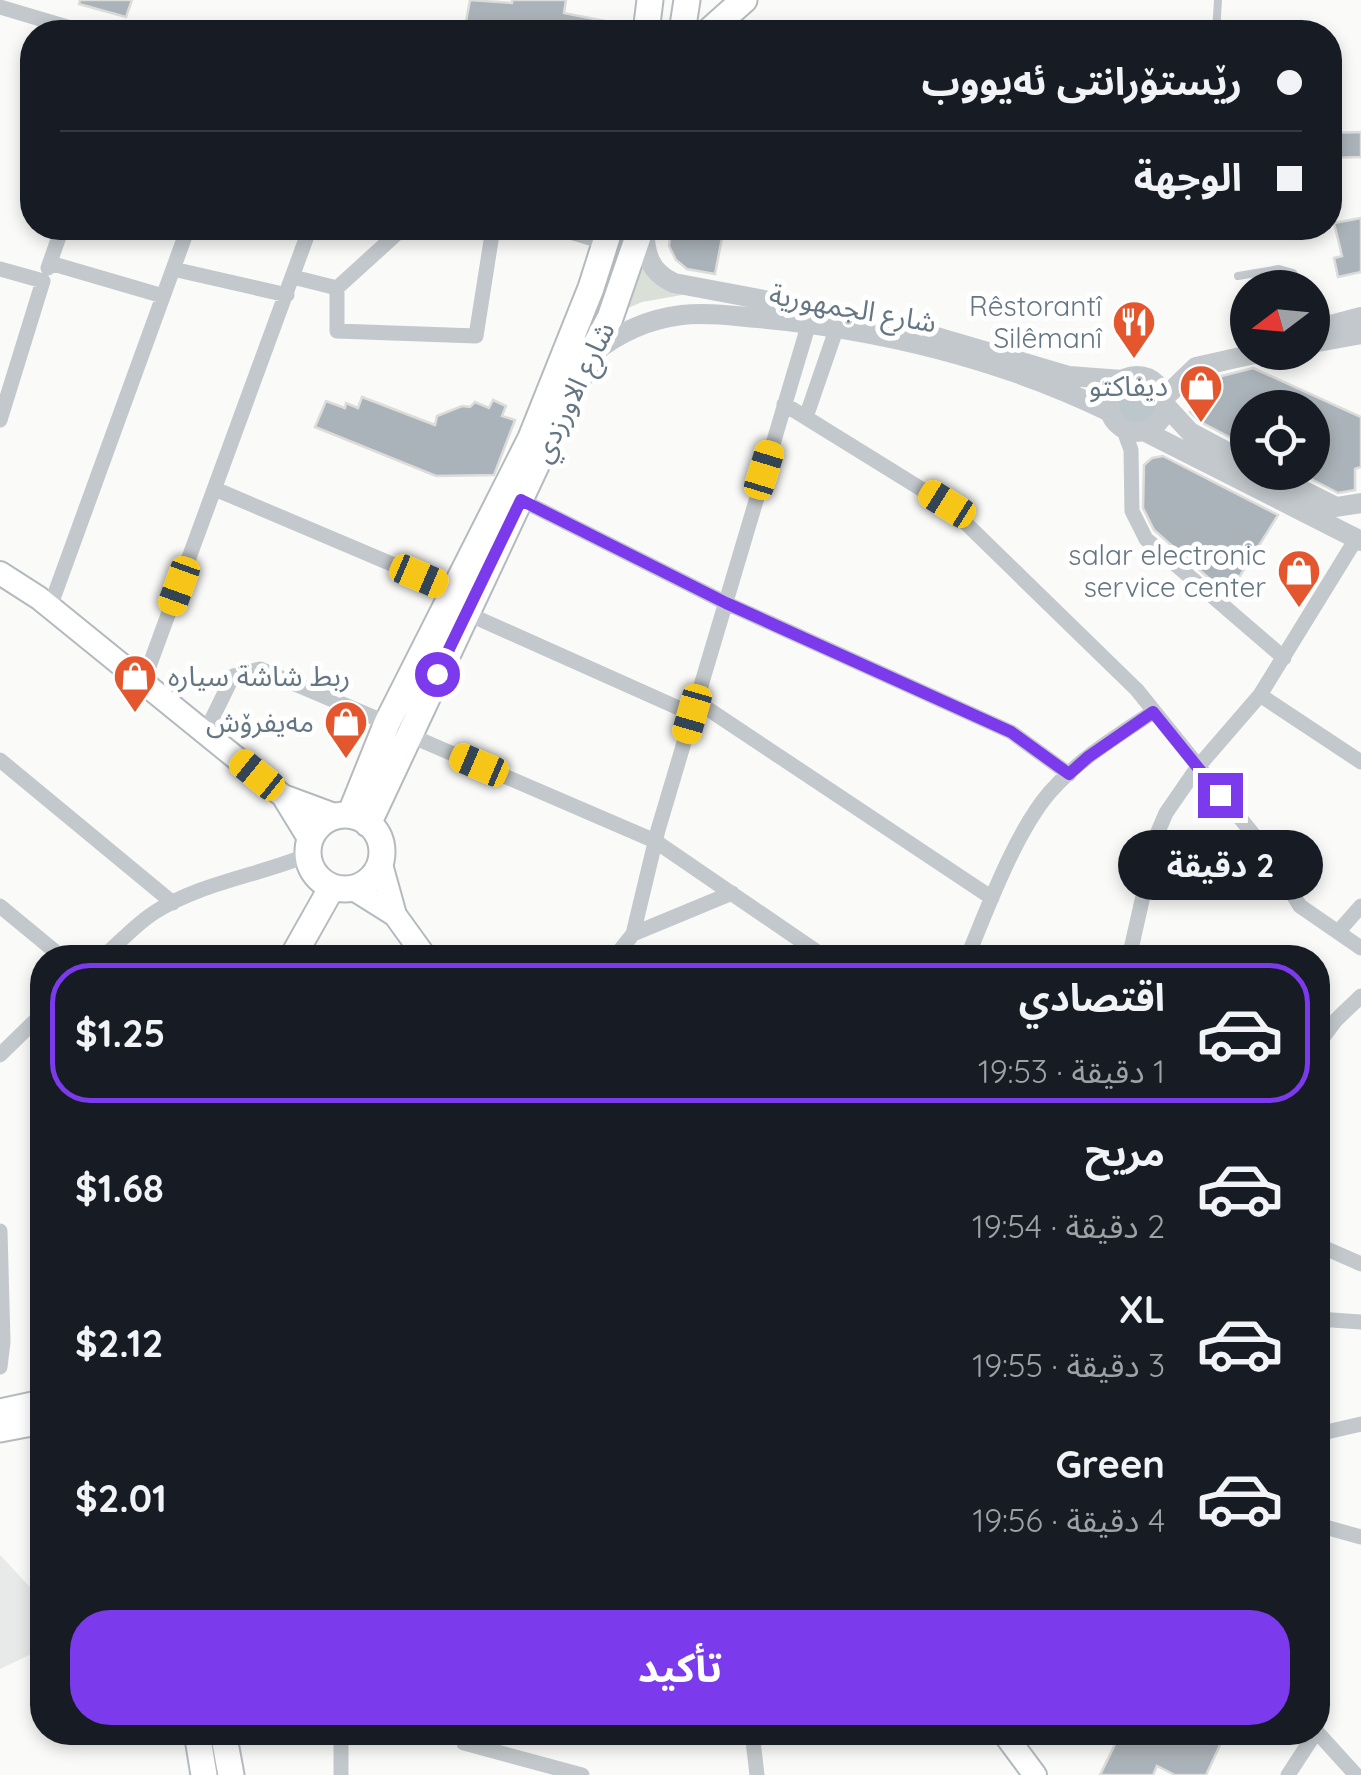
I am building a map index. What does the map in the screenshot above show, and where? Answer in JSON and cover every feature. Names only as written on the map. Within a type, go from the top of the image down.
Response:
[{"type":"main road","points":[[722,20],[744,0]]},
{"type":"main road","name":"شارع الاورزدي","points":[[352,818],[460,601],[531,438],[607,240]]},
{"type":"main road","name":"شارع الاورزدي","points":[[460,601],[521,500],[610,318],[639,240]]},
{"type":"main road","points":[[0,573],[50,607],[284,796],[352,818],[380,841],[380,861],[395,914],[417,945]]},
{"type":"main road","points":[[284,796],[309,848],[318,878],[395,914]]},
{"type":"main road","points":[[309,848],[323,822],[352,818]]},
{"type":"main road","points":[[301,945],[342,887],[370,879],[380,861]]},
{"type":"main road","points":[[0,1412],[30,1406]]},
{"type":"main road","points":[[0,1428],[30,1423]]},
{"type":"main road","points":[[199,1745],[204,1775]]},
{"type":"main road","points":[[225,1745],[230,1775]]},
{"type":"main road","points":[[1013,1745],[1035,1775]]},
{"type":"street","points":[[0,8],[42,20]]},
{"type":"street","points":[[0,420],[58,240]]},
{"type":"street","points":[[50,607],[184,240]]},
{"type":"street","points":[[144,683],[306,240]]},
{"type":"street","points":[[389,240],[337,288],[337,331],[476,336],[492,240]]},
{"type":"street","name":"شارع الجمهورية","points":[[644,240],[652,266],[674,283],[912,329],[1069,376],[1130,378],[1230,352]]},
{"type":"street","points":[[50,263],[163,296]]},
{"type":"street","points":[[0,269],[44,282]]},
{"type":"street","points":[[173,269],[286,294]]},
{"type":"street","points":[[293,277],[337,288]]},
{"type":"street","name":"شارع الجمهورية","points":[[587,359],[633,328],[684,314],[809,323],[898,340],[993,367],[1126,424],[1359,540]]},
{"type":"street","points":[[1330,325],[1361,317]]},
{"type":"street","points":[[624,945],[633,934],[694,708],[809,323]]},
{"type":"street","points":[[806,417],[838,327]]},
{"type":"street","points":[[1330,340],[1361,334]]},
{"type":"street","points":[[1126,424],[1159,422],[1165,401],[1196,367],[1230,360]]},
{"type":"street","points":[[1230,453],[1190,432],[1155,382],[1130,378],[1111,394],[1126,424],[1132,450],[1132,511],[1146,539],[1284,658]]},
{"type":"street","points":[[784,404],[947,504],[1136,690],[1266,849],[1300,906],[1361,948]]},
{"type":"street","points":[[215,489],[694,708],[992,898]]},
{"type":"street","points":[[1301,490],[1336,508],[1361,502]]},
{"type":"street","points":[[521,500],[726,603],[1011,732],[1069,774]]},
{"type":"street","points":[[1132,945],[1157,834],[1166,813],[1197,768],[1260,695],[1359,540]]},
{"type":"street","points":[[205,732],[232,676],[260,668],[656,840],[807,945]]},
{"type":"street","points":[[1260,695],[1361,762]]},
{"type":"street","points":[[972,945],[992,898],[1048,794],[1088,757],[1153,712]]},
{"type":"street","points":[[0,760],[172,903]]},
{"type":"street","points":[[117,945],[154,912],[200,890],[268,872],[309,848]]},
{"type":"street","points":[[633,934],[732,893]]},
{"type":"street","points":[[0,906],[46,945]]},
{"type":"street","points":[[1338,932],[1361,906]]},
{"type":"street","points":[[1330,1028],[1361,996]]},
{"type":"street","points":[[0,1055],[30,1026]]},
{"type":"street","points":[[0,1231],[0,1367]]},
{"type":"street","points":[[1330,1250],[1361,1264]]},
{"type":"street","points":[[1330,1319],[1361,1322]]},
{"type":"street","points":[[1330,1431],[1361,1424]]},
{"type":"street","points":[[1330,1528],[1361,1537]]},
{"type":"street","points":[[340,1745],[340,1775]]},
{"type":"street","points":[[468,1745],[582,1775]]},
{"type":"street","points":[[754,1745],[757,1775]]},
{"type":"street","points":[[1288,1775],[1308,1745]]},
{"type":"street","points":[[1329,1745],[1356,1775]]},
{"type":"street","points":[[1344,1761],[1361,1765]]},
{"type":"shaded area","points":[[640,262],[699,292],[642,302],[614,314]]},
{"type":"shaded area","points":[[1136,383],[1151,389],[1157,404],[1151,419],[1136,425],[1121,419],[1115,404],[1121,389]]},
{"type":"shaded area","points":[[0,1555],[30,1587],[30,1655],[0,1669]]},
{"type":"building","points":[[80,0],[132,0],[126,17],[79,4]]},
{"type":"building","points":[[470,0],[566,0],[564,13],[600,20],[466,20]]},
{"type":"building","points":[[1361,132],[1361,157],[1342,158],[1342,133]]},
{"type":"building","points":[[1361,218],[1361,272],[1338,277],[1334,258],[1342,256],[1338,240],[1342,240],[1342,222]]},
{"type":"building","points":[[670,240],[722,240],[715,274],[687,269],[676,260]]},
{"type":"building","points":[[1257,370],[1301,390],[1230,390],[1230,437],[1190,412],[1196,401],[1210,393],[1206,380]]},
{"type":"building","points":[[362,397],[435,425],[437,416],[475,402],[489,408],[493,400],[506,406],[502,416],[515,420],[494,475],[436,476],[315,427],[326,401],[358,408]]},
{"type":"building","points":[[1330,403],[1361,417],[1361,467],[1355,469],[1355,490],[1338,493],[1330,489]]},
{"type":"building","points":[[1163,456],[1278,515],[1228,595],[1154,530],[1143,508],[1144,465]]},
{"type":"building","points":[[1115,1745],[1220,1745],[1206,1775],[1175,1775],[1157,1766],[1153,1775],[1100,1775]]},
{"type":"place","name":"Rêstorantî Silêmanî","points":[[1134,360]]},
{"type":"place","name":"ديفاكتو","points":[[1201,424]]},
{"type":"place","name":"salar electronic service center","points":[[1299,609]]},
{"type":"place","name":"ربط شاشة سياره","points":[[135,714]]},
{"type":"place","name":"مەیفرۆش","points":[[346,760]]},
{"type":"route","points":[[437,674],[521,500],[726,603],[1011,732],[1069,774],[1153,712],[1220,795]]}]
